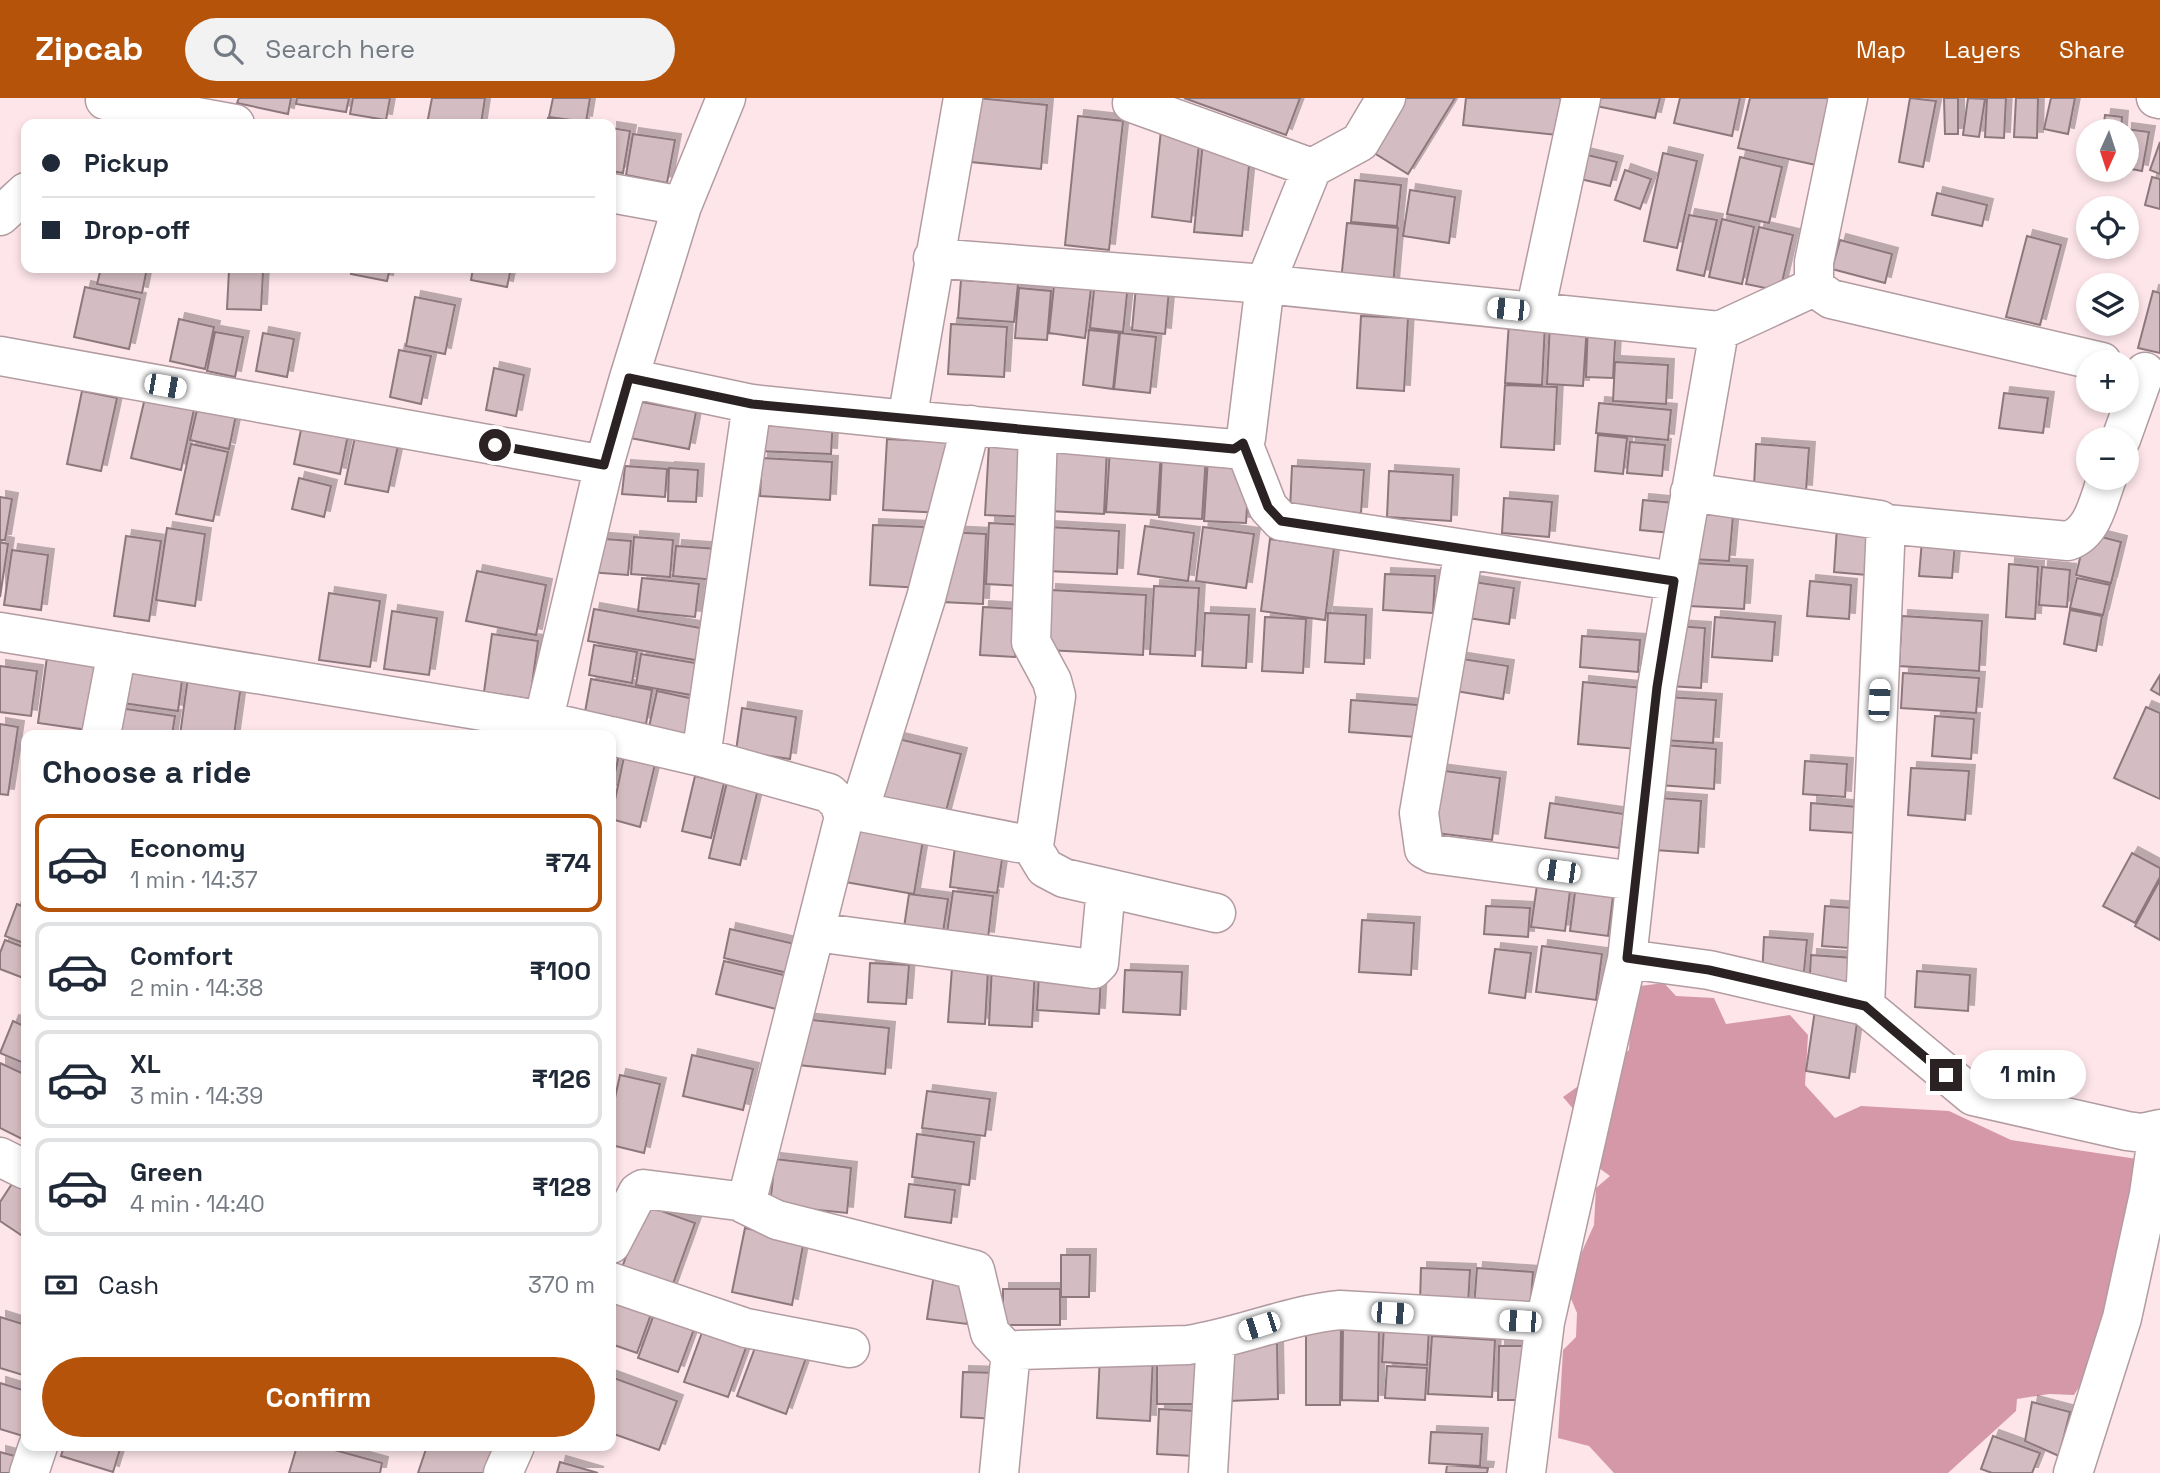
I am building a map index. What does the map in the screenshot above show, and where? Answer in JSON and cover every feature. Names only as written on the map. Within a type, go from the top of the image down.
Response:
[{"type":"street","points":[[542,728],[604,465],[629,378],[682,206],[726,98]]},
{"type":"street","points":[[906,420],[963,98]]},
{"type":"street","points":[[1387,98],[1360,142],[1312,168],[1265,284],[1243,443],[1268,507],[1281,521],[1674,581]]},
{"type":"street","points":[[1535,312],[1581,98]]},
{"type":"street","points":[[1814,287],[1814,262],[1848,98]]},
{"type":"street","points":[[1122,100],[1312,168]]},
{"type":"street","points":[[100,108],[193,119]]},
{"type":"street","points":[[616,194],[682,206]]},
{"type":"street","points":[[0,216],[21,197]]},
{"type":"street","points":[[933,258],[1265,284],[1719,331],[1814,287]]},
{"type":"street","points":[[1814,287],[1831,299],[2076,356]]},
{"type":"street","points":[[1526,1473],[1545,1322],[1627,958],[1657,687],[1719,331]]},
{"type":"street","points":[[0,356],[604,465]]},
{"type":"street","points":[[2125,427],[2144,372]]},
{"type":"street","points":[[629,378],[752,404],[1234,449],[1243,443]]},
{"type":"street","points":[[701,757],[752,404]]},
{"type":"street","points":[[738,1200],[749,1192],[844,817],[850,810],[926,597],[971,425]]},
{"type":"street","points":[[1030,843],[1039,831],[1056,696],[1052,681],[1031,642],[1038,432]]},
{"type":"street","points":[[1689,492],[1880,520],[1886,524],[2068,541],[2080,537],[2088,528],[2102,490]]},
{"type":"street","points":[[1865,1006],[1886,524]]},
{"type":"street","points":[[1464,550],[1419,813],[1424,849],[1433,854],[1635,881]]},
{"type":"street","points":[[0,632],[560,730]]},
{"type":"street","points":[[102,730],[117,651]]},
{"type":"street","points":[[616,737],[701,757],[829,793],[850,810],[1018,843],[1030,843]]},
{"type":"street","points":[[1030,843],[1051,872],[1106,888],[1216,913]]},
{"type":"street","points":[[815,932],[1096,969],[1099,963],[1106,888]]},
{"type":"street","points":[[1627,958],[1709,970],[1865,1006],[1973,1096],[2126,1131],[2159,1130],[2149,1194],[2122,1318],[2073,1473]]},
{"type":"street","points":[[0,1157],[21,1168]]},
{"type":"street","points":[[627,1182],[738,1200],[776,1220],[975,1270],[990,1333],[1012,1356]]},
{"type":"street","points":[[616,1234],[638,1192],[627,1182]]},
{"type":"street","points":[[616,1284],[746,1328],[850,1349]]},
{"type":"street","points":[[999,1473],[1012,1356],[1018,1350],[1188,1345],[1216,1340],[1281,1320],[1340,1310],[1545,1322]]},
{"type":"street","points":[[1208,1473],[1216,1340]]},
{"type":"street","points":[[29,1473],[36,1451]]},
{"type":"street","points":[[503,1473],[512,1451]]},
{"type":"shaded area","points":[[1664,983],[1676,996],[1714,998],[1726,1024],[1790,1015],[1808,1035],[1805,1085],[1835,1118],[1861,1106],[1949,1111],[2011,1140],[2137,1159],[2108,1341],[2074,1395],[2049,1394],[2017,1399],[2016,1411],[1948,1473],[1614,1473],[1589,1446],[1558,1438],[1563,1350],[1576,1337],[1577,1313],[1566,1287],[1594,1225],[1596,1188],[1610,1176],[1573,1149],[1575,1111],[1563,1097],[1629,1050],[1632,987]]},
{"type":"building","points":[[239,98],[291,98],[288,114],[237,103]]},
{"type":"building","points":[[297,98],[349,98],[346,112],[296,104]]},
{"type":"building","points":[[353,98],[390,98],[386,119],[350,114]]},
{"type":"building","points":[[432,98],[485,98],[482,119],[428,119]]},
{"type":"building","points":[[553,98],[590,98],[586,119],[549,117]]},
{"type":"building","points":[[977,98],[1047,105],[1041,169],[961,161]]},
{"type":"building","points":[[1184,98],[1300,98],[1286,135]]},
{"type":"building","points":[[1398,98],[1455,98],[1408,174],[1366,148]]},
{"type":"building","points":[[1466,98],[1561,98],[1557,135],[1463,125]]},
{"type":"building","points":[[1597,98],[1660,98],[1655,118],[1596,106]]},
{"type":"building","points":[[1680,98],[1740,98],[1732,136],[1674,123]]},
{"type":"building","points":[[1750,98],[1831,98],[1816,165],[1738,148]]},
{"type":"building","points":[[1910,98],[1936,101],[1923,167],[1899,162]]},
{"type":"building","points":[[1944,98],[1958,98],[1958,134],[1945,134]]},
{"type":"building","points":[[1968,98],[1985,99],[1979,137],[1963,135]]},
{"type":"building","points":[[1987,98],[2006,98],[2004,138],[1985,137]]},
{"type":"building","points":[[2016,98],[2038,98],[2037,138],[2014,137]]},
{"type":"building","points":[[2051,98],[2075,98],[2068,134],[2044,129]]},
{"type":"building","points":[[2105,115],[2122,117],[2122,119],[2104,119]]},
{"type":"building","points":[[1078,116],[1123,121],[1109,250],[1065,245]]},
{"type":"building","points":[[616,129],[630,131],[623,173],[616,172]]},
{"type":"building","points":[[1161,130],[1200,134],[1191,222],[1152,217]]},
{"type":"building","points":[[2139,131],[2149,132],[2142,171],[2139,170]]},
{"type":"building","points":[[633,134],[675,140],[667,183],[626,175]]},
{"type":"building","points":[[1203,141],[1251,146],[1242,236],[1194,232]]},
{"type":"building","points":[[2160,142],[2160,174],[2150,170]]},
{"type":"building","points":[[1579,153],[1617,162],[1610,186],[1572,177]]},
{"type":"building","points":[[1663,153],[1697,161],[1677,248],[1644,241]]},
{"type":"building","points":[[1740,157],[1782,167],[1769,223],[1727,214]]},
{"type":"building","points":[[1625,170],[1651,179],[1640,209],[1615,200]]},
{"type":"building","points":[[2152,177],[2160,179],[2160,209],[2145,205]]},
{"type":"building","points":[[1355,180],[1401,185],[1397,226],[1351,222]]},
{"type":"building","points":[[1410,190],[1455,197],[1449,243],[1403,236]]},
{"type":"building","points":[[1937,193],[1987,205],[1982,226],[1932,215]]},
{"type":"building","points":[[1689,215],[1717,220],[1704,276],[1677,270]]},
{"type":"building","points":[[1722,219],[1754,227],[1742,284],[1709,277]]},
{"type":"building","points":[[1347,223],[1398,228],[1393,286],[1341,281]]},
{"type":"building","points":[[1759,227],[1793,235],[1780,291],[1746,284]]},
{"type":"building","points":[[2027,236],[2061,245],[2040,325],[2006,317]]},
{"type":"building","points":[[1840,240],[1892,254],[1885,283],[1832,269]]},
{"type":"building","points":[[100,273],[146,273],[142,293],[97,284]]},
{"type":"building","points":[[229,273],[263,273],[261,310],[227,309]]},
{"type":"building","points":[[351,273],[389,273],[387,281]]},
{"type":"building","points":[[472,273],[510,273],[507,287],[471,280]]},
{"type":"building","points":[[1055,276],[1092,280],[1085,338],[1049,333]]},
{"type":"building","points":[[961,280],[1018,284],[1014,322],[958,318]]},
{"type":"building","points":[[1095,281],[1128,284],[1123,332],[1090,328]]},
{"type":"building","points":[[85,287],[140,299],[129,349],[74,337]]},
{"type":"building","points":[[1136,287],[1169,290],[1165,334],[1132,330]]},
{"type":"building","points":[[1019,288],[1051,291],[1047,340],[1015,338]]},
{"type":"building","points":[[2153,291],[2160,293],[2160,353],[2138,348]]},
{"type":"building","points":[[415,297],[455,305],[445,354],[406,346]]},
{"type":"building","points":[[1361,316],[1408,318],[1404,391],[1357,388]]},
{"type":"building","points":[[179,319],[214,327],[205,369],[170,361]]},
{"type":"building","points":[[1509,322],[1545,324],[1542,385],[1505,383]]},
{"type":"building","points":[[1550,323],[1587,324],[1583,386],[1547,384]]},
{"type":"building","points":[[1588,323],[1616,324],[1613,378],[1586,377]]},
{"type":"building","points":[[951,324],[1007,327],[1004,377],[948,374]]},
{"type":"building","points":[[1089,330],[1119,333],[1113,389],[1083,385]]},
{"type":"building","points":[[215,332],[243,337],[235,377],[207,371]]},
{"type":"building","points":[[263,333],[294,339],[287,377],[256,371]]},
{"type":"building","points":[[1120,333],[1156,337],[1150,393],[1114,389]]},
{"type":"building","points":[[399,350],[431,356],[421,404],[390,397]]},
{"type":"building","points":[[1615,362],[1668,365],[1666,404],[1613,401]]},
{"type":"building","points":[[494,368],[524,375],[516,416],[486,410]]},
{"type":"building","points":[[1505,385],[1557,387],[1554,450],[1501,447]]},
{"type":"building","points":[[147,389],[196,400],[181,470],[131,458]]},
{"type":"building","points":[[82,391],[117,398],[101,471],[67,464]]},
{"type":"building","points":[[2004,393],[2048,398],[2043,433],[1999,428]]},
{"type":"building","points":[[200,397],[238,405],[229,449],[190,440]]},
{"type":"building","points":[[637,401],[696,412],[689,449],[630,438]]},
{"type":"building","points":[[1599,403],[1671,410],[1668,440],[1596,433]]},
{"type":"building","points":[[760,414],[833,417],[831,454],[758,451]]},
{"type":"building","points":[[304,415],[350,425],[340,474],[294,464]]},
{"type":"building","points":[[356,432],[399,441],[388,492],[345,484]]},
{"type":"building","points":[[1598,435],[1627,438],[1623,474],[1595,471]]},
{"type":"building","points":[[887,439],[947,442],[944,513],[883,510]]},
{"type":"building","points":[[1630,442],[1665,445],[1662,476],[1627,473]]},
{"type":"building","points":[[191,444],[228,452],[213,521],[176,514]]},
{"type":"building","points":[[989,444],[1031,446],[1027,517],[985,515]]},
{"type":"building","points":[[1756,444],[1809,448],[1806,491],[1754,487]]},
{"type":"building","points":[[1052,445],[1107,448],[1104,514],[1049,511]]},
{"type":"building","points":[[1110,449],[1161,451],[1157,515],[1106,512]]},
{"type":"building","points":[[1162,453],[1206,455],[1202,519],[1159,517]]},
{"type":"building","points":[[762,458],[832,462],[830,500],[760,496]]},
{"type":"building","points":[[1208,458],[1250,460],[1246,523],[1204,521]]},
{"type":"building","points":[[625,466],[667,469],[665,497],[622,494]]},
{"type":"building","points":[[1292,466],[1364,470],[1361,513],[1290,510]]},
{"type":"building","points":[[669,468],[698,470],[696,502],[668,501]]},
{"type":"building","points":[[1389,471],[1453,475],[1451,521],[1387,517]]},
{"type":"building","points":[[299,478],[331,486],[324,517],[292,509]]},
{"type":"building","points":[[0,497],[12,499],[5,540],[0,540]]},
{"type":"building","points":[[1504,498],[1552,502],[1549,537],[1502,533]]},
{"type":"building","points":[[1643,500],[1674,503],[1671,533],[1640,530]]},
{"type":"building","points":[[1694,514],[1733,516],[1729,561],[1691,559]]},
{"type":"building","points":[[989,523],[1029,525],[1025,586],[986,584]]},
{"type":"building","points":[[873,525],[925,527],[922,588],[870,585]]},
{"type":"building","points":[[1145,526],[1194,533],[1188,581],[1138,574]]},
{"type":"building","points":[[1048,527],[1119,531],[1117,574],[1046,571]]},
{"type":"building","points":[[1203,527],[1254,534],[1246,588],[1196,581]]},
{"type":"building","points":[[1837,527],[1881,531],[1878,576],[1834,572]]},
{"type":"building","points":[[167,528],[205,534],[195,606],[156,600]]},
{"type":"building","points":[[946,532],[986,534],[983,604],[942,602]]},
{"type":"building","points":[[2086,533],[2121,542],[2111,583],[2076,575]]},
{"type":"building","points":[[126,536],[161,541],[149,621],[114,616]]},
{"type":"building","points":[[634,537],[673,540],[670,577],[631,574]]},
{"type":"building","points":[[592,538],[631,541],[628,575],[589,572]]},
{"type":"building","points":[[1270,539],[1334,548],[1325,620],[1261,611]]},
{"type":"building","points":[[1922,540],[1955,543],[1952,578],[1919,576]]},
{"type":"building","points":[[0,542],[8,544],[0,597]]},
{"type":"building","points":[[676,546],[718,549],[716,580],[673,576]]},
{"type":"building","points":[[12,550],[48,555],[41,610],[4,605]]},
{"type":"building","points":[[1693,563],[1747,566],[1744,609],[1690,606]]},
{"type":"building","points":[[2009,564],[2038,567],[2035,619],[2006,617]]},
{"type":"building","points":[[2042,567],[2070,570],[2067,607],[2039,605]]},
{"type":"building","points":[[477,571],[546,585],[536,635],[466,621]]},
{"type":"building","points":[[1385,574],[1435,576],[1433,613],[1383,610]]},
{"type":"building","points":[[642,578],[699,584],[695,617],[638,611]]},
{"type":"building","points":[[2077,578],[2110,585],[2103,615],[2070,608]]},
{"type":"building","points":[[1467,581],[1514,588],[1509,624],[1461,617]]},
{"type":"building","points":[[1810,581],[1851,585],[1849,619],[1807,616]]},
{"type":"building","points":[[1154,586],[1199,588],[1195,656],[1150,654]]},
{"type":"building","points":[[1050,590],[1146,595],[1143,655],[1047,650]]},
{"type":"building","points":[[329,593],[380,601],[370,667],[319,660]]},
{"type":"building","points":[[983,607],[1019,609],[1015,657],[980,655]]},
{"type":"building","points":[[594,609],[706,629],[701,661],[588,641]]},
{"type":"building","points":[[2070,610],[2102,616],[2096,651],[2064,644]]},
{"type":"building","points":[[392,611],[437,618],[429,675],[384,669]]},
{"type":"building","points":[[1205,613],[1249,615],[1246,668],[1202,666]]},
{"type":"building","points":[[1328,613],[1366,615],[1364,664],[1325,662]]},
{"type":"building","points":[[1902,616],[1982,621],[1979,671],[1899,666]]},
{"type":"building","points":[[1265,617],[1306,619],[1303,673],[1262,671]]},
{"type":"building","points":[[1715,617],[1775,622],[1772,661],[1712,657]]},
{"type":"building","points":[[1673,626],[1705,628],[1701,688],[1669,686]]},
{"type":"building","points":[[492,634],[538,641],[530,699],[484,692]]},
{"type":"building","points":[[1582,636],[1640,640],[1638,672],[1580,667]]},
{"type":"building","points":[[594,645],[637,652],[632,683],[589,675]]},
{"type":"building","points":[[641,654],[707,665],[702,697],[636,685]]},
{"type":"building","points":[[47,657],[98,665],[88,730],[38,723]]},
{"type":"building","points":[[1456,658],[1508,666],[1503,699],[1450,690]]},
{"type":"building","points":[[122,664],[183,673],[178,711],[116,702]]},
{"type":"building","points":[[0,666],[37,671],[31,716],[0,712]]},
{"type":"building","points":[[189,670],[242,678],[235,730],[181,730]]},
{"type":"building","points":[[1903,673],[1979,678],[1976,713],[1901,708]]},
{"type":"building","points":[[2160,675],[2160,695],[2151,690]]},
{"type":"building","points":[[591,679],[652,690],[646,724],[585,712]]},
{"type":"building","points":[[1583,682],[1643,688],[1638,749],[1578,744]]},
{"type":"building","points":[[657,691],[703,701],[695,736],[649,727]]},
{"type":"building","points":[[1666,697],[1716,700],[1713,743],[1662,740]]},
{"type":"building","points":[[1351,700],[1418,705],[1416,737],[1349,732]]},
{"type":"building","points":[[2146,707],[2160,713],[2160,799],[2114,778]]},
{"type":"building","points":[[119,708],[175,716],[173,730],[116,730]]},
{"type":"building","points":[[742,708],[796,717],[790,759],[736,751]]},
{"type":"building","points":[[1935,716],[1974,719],[1971,759],[1932,756]]},
{"type":"building","points":[[0,724],[18,727],[8,795],[0,794]]},
{"type":"building","points":[[886,736],[961,754],[945,815],[871,797]]},
{"type":"building","points":[[1663,745],[1716,749],[1714,789],[1659,785]]},
{"type":"building","points":[[625,752],[656,760],[640,827],[616,820],[616,795]]},
{"type":"building","points":[[1805,761],[1847,764],[1845,797],[1803,794]]},
{"type":"building","points":[[1911,768],[1969,771],[1965,820],[1908,815]]},
{"type":"building","points":[[1437,770],[1500,778],[1492,840],[1428,832]]},
{"type":"building","points":[[695,776],[724,783],[711,838],[682,831]]},
{"type":"building","points":[[727,782],[758,789],[740,865],[709,858]]},
{"type":"building","points":[[1659,798],[1701,801],[1698,853],[1655,850]]},
{"type":"building","points":[[1550,803],[1624,814],[1619,848],[1545,838]]},
{"type":"building","points":[[1811,803],[1858,807],[1856,833],[1810,830]]},
{"type":"building","points":[[855,822],[924,834],[914,894],[845,882]]},
{"type":"building","points":[[956,839],[1004,846],[997,893],[950,887]]},
{"type":"building","points":[[2132,853],[2160,868],[2160,877],[2135,923],[2103,906]]},
{"type":"building","points":[[1539,871],[1572,875],[1565,931],[1531,927]]},
{"type":"building","points":[[1577,876],[1615,881],[1608,936],[1570,931]]},
{"type":"building","points":[[2160,880],[2160,940],[2135,926]]},
{"type":"building","points":[[953,891],[993,896],[988,938],[947,933]]},
{"type":"building","points":[[909,894],[948,899],[942,939],[903,934]]},
{"type":"building","points":[[17,904],[21,906],[21,942],[5,936]]},
{"type":"building","points":[[1486,906],[1530,908],[1528,937],[1484,934]]},
{"type":"building","points":[[1825,906],[1867,909],[1864,949],[1822,946]]},
{"type":"building","points":[[1362,920],[1414,923],[1411,975],[1359,972]]},
{"type":"building","points":[[730,929],[799,945],[792,974],[724,958]]},
{"type":"building","points":[[1764,937],[1807,940],[1803,982],[1762,978]]},
{"type":"building","points":[[5,940],[21,946],[21,977],[0,969],[0,953]]},
{"type":"building","points":[[1542,946],[1602,954],[1596,1000],[1536,992]]},
{"type":"building","points":[[1495,949],[1531,953],[1525,998],[1489,993]]},
{"type":"building","points":[[1811,955],[1854,958],[1851,993],[1809,990]]},
{"type":"building","points":[[724,961],[792,977],[784,1011],[716,994]]},
{"type":"building","points":[[870,963],[909,965],[906,1004],[868,1002]]},
{"type":"building","points":[[992,965],[1035,967],[1032,1027],[989,1025]]},
{"type":"building","points":[[952,968],[988,970],[985,1024],[948,1022]]},
{"type":"building","points":[[1125,970],[1182,972],[1180,1015],[1123,1012]]},
{"type":"building","points":[[1917,971],[1970,975],[1968,1011],[1915,1007]]},
{"type":"building","points":[[1039,974],[1101,977],[1099,1014],[1037,1010]]},
{"type":"building","points":[[1815,1010],[1858,1016],[1849,1078],[1806,1071]]},
{"type":"building","points":[[802,1019],[889,1028],[885,1074],[798,1065]]},
{"type":"building","points":[[13,1021],[21,1025],[21,1062],[0,1053]]},
{"type":"building","points":[[692,1055],[753,1069],[743,1110],[683,1096]]},
{"type":"building","points":[[0,1063],[21,1073],[21,1138],[0,1128]]},
{"type":"building","points":[[620,1075],[660,1084],[644,1153],[616,1146],[616,1093]]},
{"type":"building","points":[[927,1091],[990,1099],[985,1136],[922,1128]]},
{"type":"building","points":[[917,1134],[974,1142],[969,1185],[912,1177]]},
{"type":"building","points":[[775,1159],[851,1168],[847,1213],[770,1205]]},
{"type":"building","points":[[21,1170],[21,1235],[0,1221],[0,1202]]},
{"type":"building","points":[[909,1184],[955,1190],[951,1223],[905,1217]]},
{"type":"building","points":[[645,1205],[695,1223],[670,1292],[620,1273]]},
{"type":"building","points":[[745,1228],[804,1240],[792,1305],[732,1292]]},
{"type":"building","points":[[1061,1255],[1090,1255],[1089,1297],[1061,1297]]},
{"type":"building","points":[[935,1268],[974,1273],[967,1324],[927,1319]]},
{"type":"building","points":[[1421,1268],[1470,1270],[1468,1304],[1420,1303]]},
{"type":"building","points":[[1477,1268],[1533,1272],[1530,1312],[1474,1307]]},
{"type":"building","points":[[1003,1289],[1060,1289],[1060,1325],[1003,1325]]},
{"type":"building","points":[[616,1301],[651,1314],[637,1353],[616,1346]]},
{"type":"building","points":[[657,1306],[697,1321],[678,1372],[638,1358]]},
{"type":"building","points":[[0,1317],[21,1323],[21,1374],[0,1368]]},
{"type":"building","points":[[1384,1325],[1429,1328],[1427,1365],[1382,1362]]},
{"type":"building","points":[[1306,1326],[1341,1326],[1340,1405],[1306,1405]]},
{"type":"building","points":[[1343,1326],[1379,1326],[1378,1401],[1342,1400]]},
{"type":"building","points":[[704,1327],[748,1342],[728,1397],[684,1382]]},
{"type":"building","points":[[1432,1336],[1495,1340],[1492,1397],[1428,1394]]},
{"type":"building","points":[[759,1337],[807,1355],[786,1414],[737,1396]]},
{"type":"building","points":[[1277,1343],[1278,1399],[1229,1401],[1229,1346]]},
{"type":"building","points":[[1499,1346],[1527,1346],[1526,1400],[1498,1400]]},
{"type":"building","points":[[1157,1349],[1210,1349],[1210,1404],[1157,1404]]},
{"type":"building","points":[[1100,1355],[1153,1357],[1150,1421],[1097,1418]]},
{"type":"building","points":[[1387,1366],[1427,1368],[1425,1400],[1385,1398]]},
{"type":"building","points":[[963,1372],[1000,1373],[998,1419],[961,1417]]},
{"type":"building","points":[[616,1379],[677,1401],[659,1450],[616,1435]]},
{"type":"building","points":[[0,1383],[21,1389],[21,1435],[0,1429]]},
{"type":"building","points":[[2032,1402],[2070,1412],[2059,1456],[2025,1441]]},
{"type":"building","points":[[1159,1409],[1195,1411],[1193,1456],[1157,1454]]},
{"type":"building","points":[[1431,1432],[1482,1434],[1480,1466],[1429,1463]]},
{"type":"building","points":[[1993,1436],[2040,1453],[2032,1473],[1992,1473],[1981,1469]]},
{"type":"building","points":[[62,1451],[119,1451],[113,1472],[61,1456]]},
{"type":"building","points":[[296,1451],[338,1451],[382,1463],[380,1473],[289,1473]]},
{"type":"building","points":[[425,1451],[493,1451],[486,1473],[418,1473]]},
{"type":"building","points":[[0,1452],[26,1459],[22,1473],[0,1473]]},
{"type":"building","points":[[560,1462],[598,1473],[557,1473]]},
{"type":"building","points":[[1447,1465],[1488,1468],[1487,1473],[1446,1473]]},
{"type":"route","points":[[495,445],[604,465],[629,378],[752,404],[1234,449],[1243,443],[1268,507],[1281,521],[1674,581],[1657,687],[1627,958],[1709,970],[1865,1006],[1946,1075]]}]
